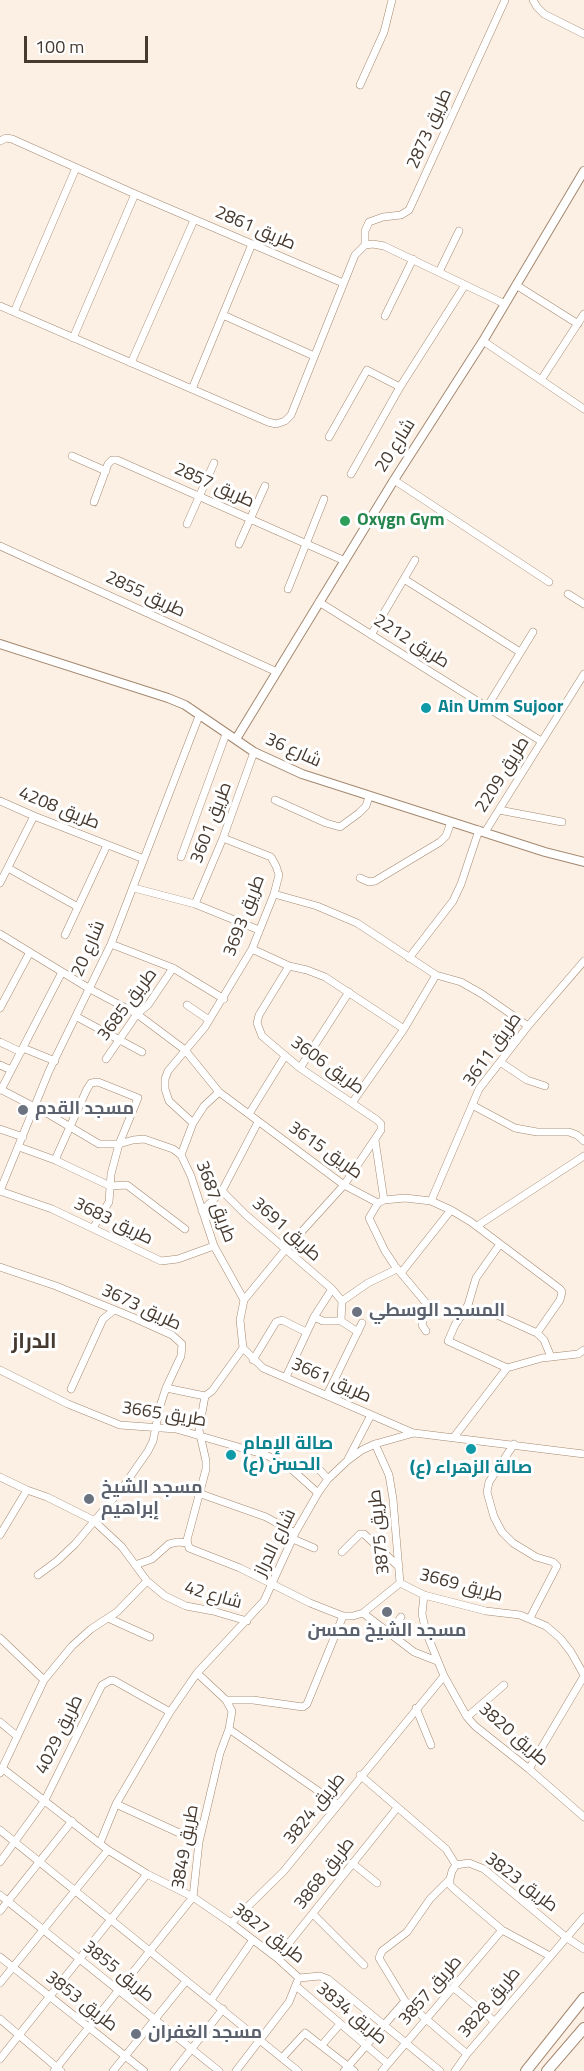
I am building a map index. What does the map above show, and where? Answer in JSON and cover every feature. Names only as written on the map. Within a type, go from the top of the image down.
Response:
[{"type":"main road","points":[[526,2071],[584,1998]]},
{"type":"main road","points":[[548,2070],[584,2028]]},
{"type":"street","points":[[360,85],[384,32],[392,0]]},
{"type":"street","name":"طريق 2873","points":[[364,245],[365,231],[369,222],[383,216],[401,215],[409,210],[505,0]]},
{"type":"street","points":[[533,0],[544,14],[584,34]]},
{"type":"street","name":"طريق 2861","points":[[0,141],[6,138],[15,140],[343,283]]},
{"type":"street","points":[[14,312],[76,168]]},
{"type":"street","name":"شارع 20","points":[[236,739],[394,480],[483,341],[584,171]]},
{"type":"street","points":[[73,338],[135,194]]},
{"type":"street","points":[[132,363],[194,220]]},
{"type":"street","points":[[439,272],[459,231]]},
{"type":"street","points":[[192,389],[252,244]]},
{"type":"street","points":[[0,306],[268,422],[280,423],[291,415],[355,255],[364,245],[384,246],[505,304]]},
{"type":"street","points":[[385,316],[413,259]]},
{"type":"street","points":[[351,474],[400,387],[465,285]]},
{"type":"street","points":[[516,285],[578,324]]},
{"type":"street","points":[[541,380],[584,314]]},
{"type":"street","points":[[223,315],[314,356]]},
{"type":"street","points":[[483,341],[584,409]]},
{"type":"street","points":[[329,437],[367,370],[400,387]]},
{"type":"street","points":[[72,456],[106,471],[94,502]]},
{"type":"street","name":"طريق 2857","points":[[106,471],[112,460],[117,460],[345,561]]},
{"type":"street","points":[[187,524],[214,463]]},
{"type":"street","points":[[394,480],[549,582]]},
{"type":"street","points":[[239,544],[265,486]]},
{"type":"street","points":[[288,589],[324,499]]},
{"type":"street","name":"طريق 2855","points":[[0,546],[277,672]]},
{"type":"street","points":[[371,634],[415,560]]},
{"type":"street","points":[[404,579],[520,652]]},
{"type":"street","points":[[568,594],[584,604]]},
{"type":"street","name":"طريق 2212","points":[[319,602],[541,741]]},
{"type":"street","points":[[487,707],[533,632]]},
{"type":"street","name":"شارع 36","points":[[0,644],[185,705],[254,752],[302,774],[545,852],[584,862]]},
{"type":"street","name":"طريق 2209","points":[[409,958],[453,901],[482,831],[500,810],[584,674]]},
{"type":"street","name":"شارع 20","points":[[0,1191],[55,1061],[111,944],[199,716]]},
{"type":"street","points":[[181,857],[226,734]]},
{"type":"street","name":"طريق 3601","points":[[195,904],[223,838],[254,752]]},
{"type":"street","points":[[275,800],[326,823],[340,826],[359,813],[366,806],[369,797]]},
{"type":"street","name":"طريق 4208","points":[[0,801],[144,859]]},
{"type":"street","points":[[500,810],[562,822]]},
{"type":"street","points":[[0,883],[34,816]]},
{"type":"street","points":[[360,878],[369,882],[375,880],[440,842],[446,836],[451,822]]},
{"type":"street","name":"طريق 3693","points":[[186,1050],[224,999],[252,949],[279,876],[271,857],[223,838]]},
{"type":"street","name":"طريق 4208","points":[[65,935],[108,845]]},
{"type":"street","points":[[8,868],[78,907]]},
{"type":"street","points":[[134,888],[195,904],[259,930]]},
{"type":"street","points":[[274,894],[337,913],[357,923],[436,975],[460,982],[482,994],[528,1026]]},
{"type":"street","points":[[0,945],[2,935]]},
{"type":"street","name":"طريق 3615","points":[[2,935],[90,989],[137,1014],[186,1050],[219,1092],[344,1185],[381,1201],[405,1198],[431,1201],[477,1226],[562,1292],[560,1300],[537,1334]]},
{"type":"street","points":[[111,944],[173,969],[224,999]]},
{"type":"street","points":[[252,949],[289,966],[319,974],[404,1029]]},
{"type":"street","points":[[0,1008],[30,952]]},
{"type":"street","name":"طريق 3611","points":[[431,1201],[479,1089],[528,1026],[584,961]]},
{"type":"street","name":"طريق 3606","points":[[289,966],[261,1011],[257,1023],[262,1036],[300,1068],[379,1122],[381,1130],[375,1140]]},
{"type":"street","name":"طريق 3685","points":[[106,1059],[137,1014],[148,1005],[173,969]]},
{"type":"street","points":[[0,1090],[62,972]]},
{"type":"street","points":[[352,1103],[404,1029],[436,975]]},
{"type":"street","points":[[300,1068],[349,992]]},
{"type":"street","points":[[187,1005],[209,1020]]},
{"type":"street","points":[[77,1017],[142,1052]]},
{"type":"street","points":[[0,1041],[55,1061]]},
{"type":"street","points":[[186,1050],[168,1071],[165,1089],[170,1101],[193,1123]]},
{"type":"street","points":[[249,1114],[285,1056]]},
{"type":"street","points":[[500,1062],[527,1080],[545,1086]]},
{"type":"street","points":[[0,1065],[11,1070]]},
{"type":"street","points":[[55,1160],[91,1083],[98,1082],[138,1098],[119,1144],[111,1174],[109,1202],[93,1228]]},
{"type":"street","name":"طريق 3687","points":[[0,1090],[35,1106],[99,1144],[119,1144],[144,1139],[173,1149],[181,1155],[192,1176],[214,1246],[244,1300]]},
{"type":"street","points":[[181,1155],[193,1123],[204,1106],[219,1092]]},
{"type":"street","points":[[472,1106],[515,1128],[537,1132],[569,1132],[584,1141]]},
{"type":"street","points":[[202,1211],[222,1191],[258,1122]]},
{"type":"street","points":[[0,1129],[22,1137]]},
{"type":"street","points":[[187,1545],[201,1494],[206,1461],[199,1422],[205,1396],[212,1391],[243,1348],[240,1320],[244,1300],[285,1250],[344,1185],[375,1140]]},
{"type":"street","points":[[375,1140],[381,1201],[369,1218],[385,1251],[426,1303],[422,1325],[426,1330]]},
{"type":"street","points":[[19,1147],[55,1160],[110,1186],[127,1185],[185,1229]]},
{"type":"street","points":[[477,1226],[584,1156]]},
{"type":"street","name":"طريق 3683","points":[[0,1191],[52,1209],[161,1261],[178,1259],[214,1246]]},
{"type":"street","name":"طريق 3691","points":[[222,1191],[285,1250],[332,1289],[342,1301]]},
{"type":"street","points":[[341,1321],[342,1301],[368,1283],[399,1271],[451,1210]]},
{"type":"street","points":[[500,1244],[476,1278],[468,1305],[448,1341],[507,1368]]},
{"type":"street","name":"طريق 3673","points":[[0,1267],[56,1286],[132,1317],[172,1335],[182,1344],[181,1356],[166,1388],[158,1412],[157,1427],[148,1451],[123,1487],[66,1553],[38,1575]]},
{"type":"street","points":[[286,1377],[306,1332],[332,1289]]},
{"type":"street","points":[[71,1389],[104,1319],[113,1311]]},
{"type":"street","points":[[495,1314],[537,1334],[544,1340],[551,1357]]},
{"type":"street","points":[[314,1317],[323,1321],[341,1321],[358,1332]]},
{"type":"street","points":[[253,1360],[274,1323],[278,1320],[285,1321],[306,1332]]},
{"type":"street","points":[[327,1395],[363,1323]]},
{"type":"street","name":"طريق 3661","points":[[243,1348],[263,1368],[414,1433]]},
{"type":"street","points":[[454,1437],[507,1368],[551,1357],[578,1354],[584,1350]]},
{"type":"street","name":"طريق 3665","points":[[0,1370],[68,1404],[120,1425],[176,1429],[245,1447],[274,1458],[296,1472],[318,1493]]},
{"type":"street","points":[[166,1388],[205,1396]]},
{"type":"street","points":[[346,1461],[371,1415]]},
{"type":"street","name":"شارع الدراز","points":[[100,1843],[117,1804],[170,1712],[197,1673],[264,1601],[294,1536],[318,1493],[346,1461],[375,1444],[414,1433],[584,1454]]},
{"type":"street","name":"طريق 3875","points":[[375,1444],[389,1475],[400,1583]]},
{"type":"street","points":[[514,1444],[489,1482],[487,1492],[494,1517],[502,1532],[513,1543],[536,1557],[553,1562],[557,1568],[530,1618]]},
{"type":"street","points":[[312,1462],[328,1479]]},
{"type":"street","name":"شارع 42","points":[[0,1477],[93,1520],[122,1547],[147,1581],[165,1596],[186,1606],[213,1611],[246,1622]]},
{"type":"street","points":[[1,1531],[27,1490]]},
{"type":"street","points":[[201,1494],[266,1517],[314,1548]]},
{"type":"street","points":[[342,1552],[360,1534],[364,1534],[399,1567]]},
{"type":"street","points":[[135,1565],[152,1559],[169,1544],[178,1542],[343,1616],[363,1613],[414,1652],[437,1661]]},
{"type":"street","points":[[1,1770],[44,1680],[57,1663],[91,1629],[126,1603],[147,1581]]},
{"type":"street","name":"طريق 3669","points":[[363,1613],[400,1583],[424,1595],[486,1611],[520,1615],[546,1626],[560,1638],[584,1675]]},
{"type":"street","name":"طريق 3820","points":[[424,1595],[423,1622],[437,1661],[466,1717],[584,1817]]},
{"type":"street","points":[[197,1673],[226,1700],[282,1703],[303,1707],[307,1704],[343,1616]]},
{"type":"street","points":[[389,1634],[401,1617]]},
{"type":"street","points":[[108,1618],[150,1637]]},
{"type":"street","points":[[0,1638],[44,1680]]},
{"type":"street","points":[[529,1769],[584,1675]]},
{"type":"street","name":"طريق 3824","points":[[231,1923],[283,1872],[360,1775],[444,1676]]},
{"type":"street","name":"طريق 4029","points":[[0,1862],[45,1800],[99,1689],[106,1682],[115,1681],[170,1712]]},
{"type":"street","points":[[466,1717],[504,1685]]},
{"type":"street","name":"طريق 3849","points":[[57,2070],[193,1898],[199,1842],[232,1711],[226,1700]]},
{"type":"street","points":[[416,1708],[431,1745]]},
{"type":"street","points":[[0,1722],[17,1736]]},
{"type":"street","points":[[229,1729],[337,1804]]},
{"type":"street","name":"طريق 3827","points":[[1,1770],[45,1800],[108,1850],[193,1898],[231,1923],[299,1978],[320,1976],[328,1979],[440,2071]]},
{"type":"street","name":"طريق 3823","points":[[360,1775],[446,1849],[456,1865],[469,1863],[484,1869],[567,1938],[584,1949]]},
{"type":"street","points":[[117,1804],[199,1842]]},
{"type":"street","name":"طريق 3868","points":[[277,1958],[397,1808]]},
{"type":"street","points":[[0,1911],[72,1821]]},
{"type":"street","points":[[0,1830],[297,2071]]},
{"type":"street","points":[[0,1983],[108,1850]]},
{"type":"street","points":[[352,1863],[377,1884]]},
{"type":"street","points":[[456,1865],[450,1879],[430,1899],[407,1932],[382,1951],[379,1958],[405,2001],[467,2054]]},
{"type":"street","points":[[0,2059],[147,1874]]},
{"type":"street","name":"طريق 3828","points":[[450,1879],[450,1885],[454,1889],[502,1930],[550,1956]]},
{"type":"street","name":"طريق 3855","points":[[0,1895],[219,2071]]},
{"type":"street","points":[[313,1914],[364,1965]]},
{"type":"street","name":"طريق 3828","points":[[455,2071],[494,2021],[584,1917]]},
{"type":"street","name":"طريق 3857","points":[[382,2071],[502,1930]]},
{"type":"street","points":[[211,2000],[252,1941]]},
{"type":"street","name":"طريق 3853","points":[[0,1957],[144,2071]]},
{"type":"street","points":[[236,2071],[289,2002],[299,1978]]},
{"type":"street","points":[[113,2071],[186,1981]]},
{"type":"street","name":"طريق 3834","points":[[296,1986],[388,2064]]},
{"type":"street","points":[[454,1988],[494,2021]]},
{"type":"street","points":[[282,2058],[305,2033],[349,2069],[405,2001]]},
{"type":"street","points":[[174,2071],[223,2009]]},
{"type":"street","points":[[0,2019],[57,2070]]},
{"type":"street","points":[[322,2045],[340,2024]]},
{"type":"place","name":"Oxygn Gym","points":[[345,521]]},
{"type":"place","name":"Ain Umm Sujoor","points":[[426,708]]},
{"type":"place","name":"مسجد القدم","points":[[23,1110]]},
{"type":"place","name":"المسجد الوسطي","points":[[357,1312]]},
{"type":"place","name":"(ع) صالة الزهراء","points":[[471,1449]]},
{"type":"place","name":"صالة الإمام الحسن (ع)","points":[[231,1455]]},
{"type":"place","name":"مسجد الشيخ إبراهيم","points":[[89,1499]]},
{"type":"place","name":"مسجد الشيخ محسن","points":[[387,1612]]},
{"type":"place","name":"مسجد الغفران","points":[[136,2034]]},
{"type":"district","name":"الدراز","points":[[34,1343]]}]
